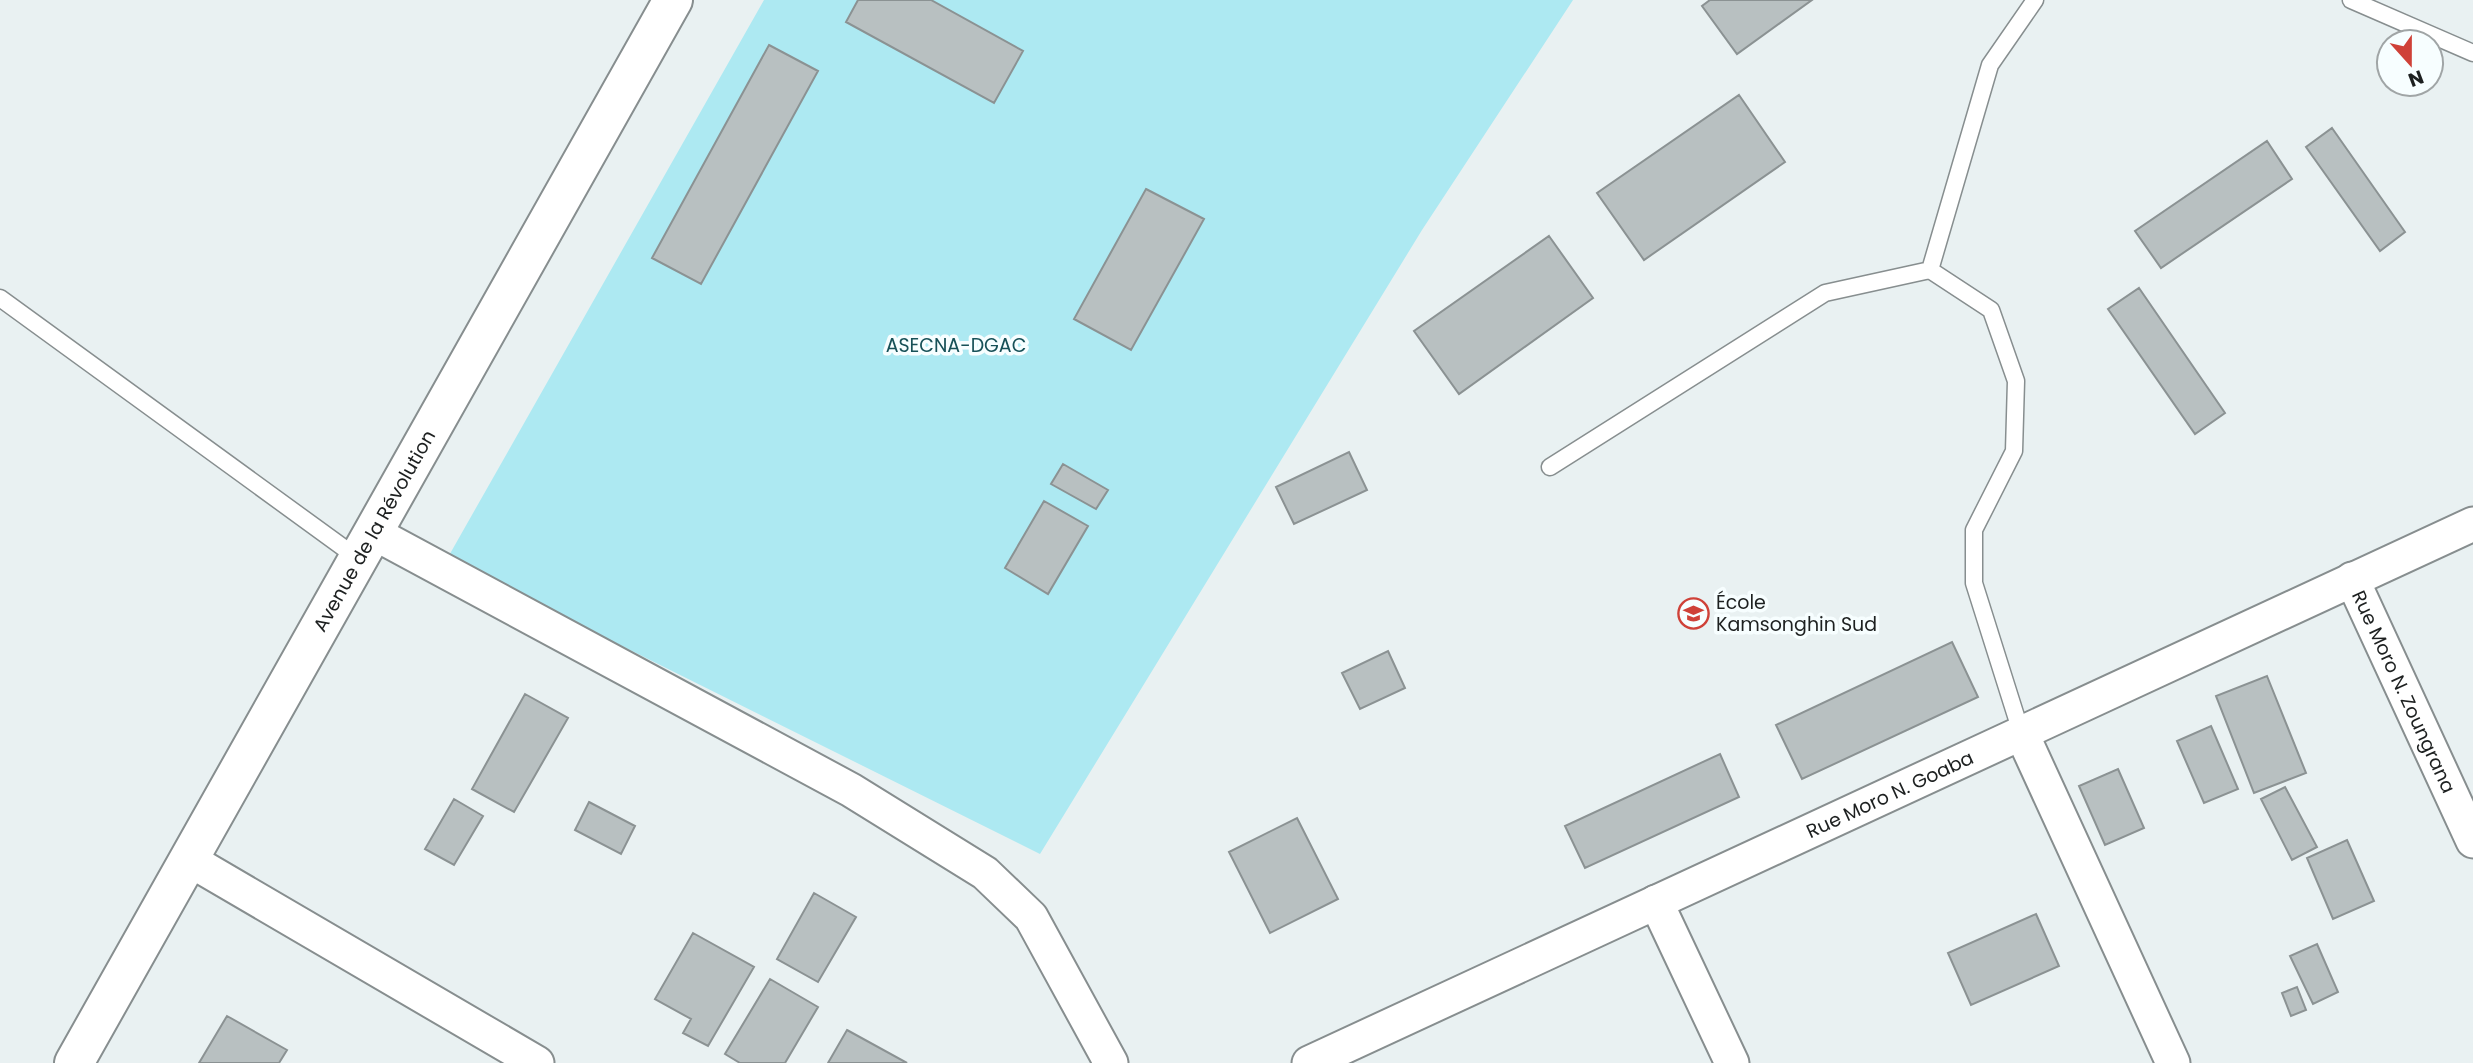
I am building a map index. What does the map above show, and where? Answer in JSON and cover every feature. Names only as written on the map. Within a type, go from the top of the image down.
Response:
[{"type":"main road","name":"Avenue de la Révolution","points":[[74,1063],[673,0]]},
{"type":"street","name":"Rue Moro N. Goaba","points":[[1309,1063],[2473,524]]},
{"type":"street","points":[[366,546],[852,790],[985,873],[1031,917],[1111,1063]]},
{"type":"street","name":"Rue Moro N. Zoungrana","points":[[2352,579],[2473,841]]},
{"type":"street","points":[[2021,732],[2173,1063]]},
{"type":"street","points":[[188,859],[537,1063]]},
{"type":"street","points":[[1656,902],[1732,1063]]},
{"type":"lane","points":[[1930,270],[1990,65],[2035,0]]},
{"type":"lane","points":[[2351,0],[2473,53]]},
{"type":"lane","points":[[1550,467],[1825,293],[1930,270],[1991,310],[2017,381],[2014,451],[1974,530],[1974,583],[2021,732]]},
{"type":"lane","points":[[3,296],[366,546]]},
{"type":"green space","name":"ASECNA-DGAC","points":[[764,0],[1573,0],[1422,230],[1040,854],[447,559]]},
{"type":"building","points":[[858,0],[931,0],[1023,51],[994,103],[846,22]]},
{"type":"building","points":[[1710,0],[1812,0],[1737,54],[1702,6]]},
{"type":"building","points":[[769,45],[818,71],[701,284],[652,258]]},
{"type":"building","points":[[1739,95],[1785,162],[1644,260],[1597,193]]},
{"type":"building","points":[[2332,128],[2405,232],[2380,251],[2306,147]]},
{"type":"building","points":[[2267,141],[2292,179],[2161,268],[2135,231]]},
{"type":"building","points":[[1146,189],[1204,219],[1131,350],[1074,319]]},
{"type":"building","points":[[1549,236],[1593,298],[1459,394],[1414,331]]},
{"type":"building","points":[[2139,288],[2225,413],[2195,434],[2108,309]]},
{"type":"building","points":[[1349,452],[1367,490],[1294,524],[1276,487]]},
{"type":"building","points":[[1063,464],[1108,490],[1096,509],[1051,484]]},
{"type":"building","points":[[1044,501],[1088,526],[1048,594],[1005,568]]},
{"type":"building","points":[[1952,642],[1978,697],[1802,779],[1776,725]]},
{"type":"building","points":[[1388,651],[1405,688],[1360,709],[1342,673]]},
{"type":"building","points":[[2267,676],[2306,773],[2254,793],[2216,696]]},
{"type":"building","points":[[525,694],[568,718],[514,812],[472,789]]},
{"type":"building","points":[[2211,726],[2238,789],[2204,803],[2177,741]]},
{"type":"building","points":[[1720,754],[1739,797],[1585,868],[1565,826]]},
{"type":"building","points":[[2118,769],[2144,828],[2105,845],[2079,786]]},
{"type":"building","points":[[2285,787],[2317,847],[2292,860],[2261,799]]},
{"type":"building","points":[[454,799],[483,816],[454,865],[425,849]]},
{"type":"building","points":[[589,802],[635,826],[621,854],[575,830]]},
{"type":"building","points":[[1297,818],[1338,899],[1270,933],[1229,852]]},
{"type":"building","points":[[2347,840],[2374,901],[2333,919],[2307,858]]},
{"type":"building","points":[[814,893],[856,917],[818,982],[777,959]]},
{"type":"building","points":[[2036,914],[2059,966],[1971,1005],[1948,953]]},
{"type":"building","points":[[693,933],[754,967],[708,1046],[683,1033],[691,1019],[655,999]]},
{"type":"building","points":[[2317,944],[2338,992],[2313,1004],[2290,956]]},
{"type":"building","points":[[770,979],[818,1007],[785,1063],[740,1063],[725,1054]]},
{"type":"building","points":[[2297,987],[2306,1010],[2291,1016],[2282,993]]},
{"type":"building","points":[[227,1016],[287,1050],[279,1063],[199,1063]]},
{"type":"building","points":[[847,1030],[907,1063],[828,1063]]},
{"type":"place","name":"École Kamsonghin Sud","points":[[1693,613]]}]
